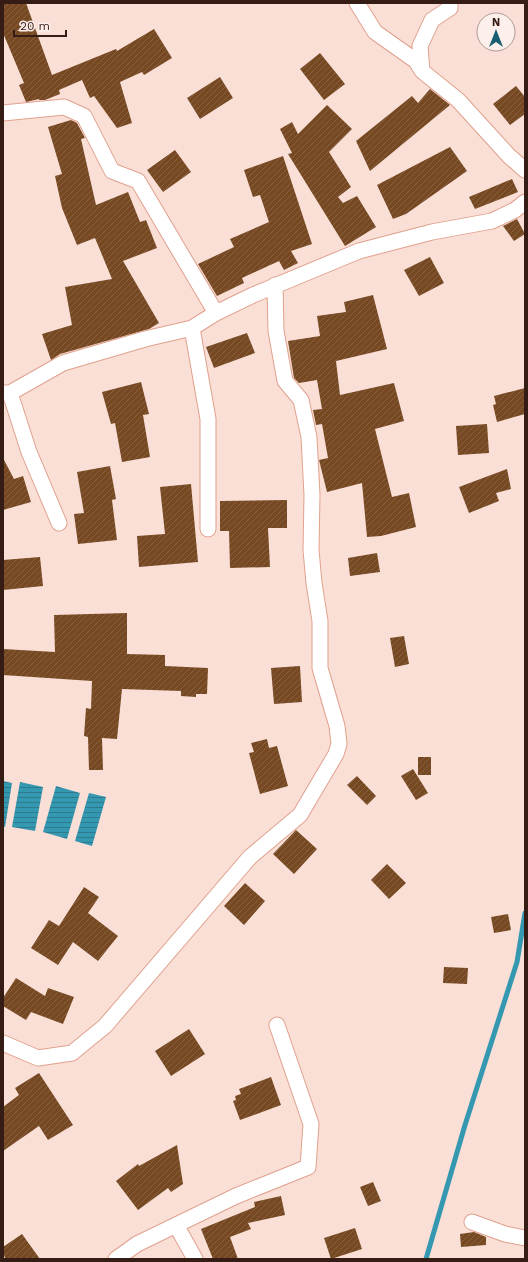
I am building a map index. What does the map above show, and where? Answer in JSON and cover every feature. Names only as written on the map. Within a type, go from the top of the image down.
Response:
[{"type":"street","points":[[357,3],[375,32],[416,61],[422,71],[458,100],[509,156],[525,170]]},
{"type":"street","points":[[422,71],[420,46],[432,20],[450,8],[450,3]]},
{"type":"street","points":[[3,113],[64,107],[84,116],[112,171],[138,181],[216,313]]},
{"type":"street","points":[[59,523],[6,393],[63,364],[146,339],[192,328],[216,313],[275,285],[360,251],[432,232],[492,220],[515,210],[525,202]]},
{"type":"street","points":[[3,1043],[38,1058],[72,1053],[105,1026],[250,857],[300,815],[336,754],[339,744],[337,726],[320,668],[320,621],[314,584],[311,550],[312,495],[309,437],[301,400],[285,382],[276,331],[275,285]]},
{"type":"street","points":[[192,328],[208,419],[208,529]]},
{"type":"street","points":[[116,1259],[137,1244],[236,1196],[308,1167],[311,1124],[277,1026]]},
{"type":"street","points":[[472,1222],[505,1234],[525,1238]]},
{"type":"street","points":[[176,1225],[194,1259]]},
{"type":"water","points":[[3,781],[12,783],[5,827],[3,827]]},
{"type":"water","points":[[20,782],[43,787],[35,831],[12,827]]},
{"type":"water","points":[[56,786],[80,793],[67,839],[43,832]]},
{"type":"water","points":[[89,793],[106,797],[92,846],[75,841]]},
{"type":"building","points":[[3,3],[26,3],[52,75],[116,49],[117,51],[154,29],[172,58],[144,75],[142,72],[120,82],[132,123],[117,128],[94,96],[90,98],[82,80],[59,90],[60,94],[45,100],[39,99],[26,102],[19,85],[24,83],[3,33]]},
{"type":"building","points":[[320,53],[345,84],[324,100],[300,69]]},
{"type":"building","points":[[220,77],[233,98],[200,119],[187,98]]},
{"type":"building","points":[[516,86],[525,97],[525,114],[510,125],[493,104]]},
{"type":"building","points":[[430,89],[450,105],[370,171],[356,141],[412,96],[418,103]]},
{"type":"building","points":[[327,105],[352,129],[329,152],[351,187],[338,197],[343,203],[357,196],[376,227],[345,246],[288,154],[292,153],[280,129],[292,122],[298,134]]},
{"type":"building","points":[[71,120],[77,123],[85,138],[81,139],[96,205],[128,192],[140,222],[146,220],[157,248],[123,261],[159,323],[149,329],[60,354],[51,360],[42,334],[72,325],[65,287],[112,279],[95,238],[77,245],[62,208],[55,176],[62,174],[48,127]]},
{"type":"building","points":[[450,147],[467,171],[406,214],[393,219],[377,185]]},
{"type":"building","points":[[175,150],[191,172],[163,192],[147,170]]},
{"type":"building","points":[[283,156],[312,244],[291,251],[298,263],[284,270],[279,261],[242,278],[244,283],[217,296],[198,264],[234,247],[230,239],[269,222],[260,195],[253,197],[244,170]]},
{"type":"building","points":[[512,179],[518,192],[475,209],[469,197]]},
{"type":"building","points":[[517,219],[525,234],[514,241],[503,226]]},
{"type":"building","points":[[430,257],[444,283],[419,296],[404,270]]},
{"type":"building","points":[[373,295],[387,349],[336,361],[340,395],[394,383],[404,421],[375,429],[392,497],[409,493],[416,527],[381,536],[367,537],[362,483],[327,492],[319,460],[328,458],[322,424],[316,425],[313,410],[322,409],[317,380],[299,383],[294,378],[288,341],[320,336],[317,316],[346,312],[344,302]]},
{"type":"building","points":[[247,333],[255,353],[214,368],[206,347]]},
{"type":"building","points":[[141,382],[149,414],[143,415],[150,457],[122,462],[115,423],[111,424],[102,392]]},
{"type":"building","points":[[525,388],[525,414],[497,422],[493,405],[496,404],[494,396]]},
{"type":"building","points":[[487,424],[489,453],[458,455],[456,426]]},
{"type":"building","points":[[3,458],[14,479],[23,476],[31,502],[3,510]]},
{"type":"building","points":[[110,466],[116,499],[112,500],[117,540],[78,544],[74,514],[84,513],[77,472]]},
{"type":"building","points":[[507,469],[511,489],[496,493],[499,501],[469,513],[459,487]]},
{"type":"building","points":[[191,484],[198,562],[139,567],[137,536],[165,534],[160,487]]},
{"type":"building","points":[[287,500],[287,528],[268,528],[270,567],[230,568],[229,531],[220,531],[220,501]]},
{"type":"building","points":[[377,553],[380,572],[350,576],[348,558]]},
{"type":"building","points":[[40,557],[43,586],[3,590],[3,560]]},
{"type":"building","points":[[127,613],[127,654],[165,655],[165,666],[208,668],[207,694],[196,694],[196,697],[181,696],[181,691],[122,689],[117,739],[102,738],[103,770],[89,770],[88,737],[84,736],[86,708],[91,709],[92,681],[3,675],[3,649],[55,652],[54,615]]},
{"type":"building","points":[[404,636],[409,664],[395,667],[390,638]]},
{"type":"building","points":[[300,666],[302,702],[274,704],[271,668]]},
{"type":"building","points":[[267,739],[269,748],[277,746],[288,786],[260,794],[249,753],[254,752],[251,743]]},
{"type":"building","points":[[418,757],[431,757],[431,775],[418,775]]},
{"type":"building","points":[[413,769],[428,793],[416,800],[401,776]]},
{"type":"building","points":[[357,776],[376,796],[367,805],[347,785]]},
{"type":"building","points":[[296,830],[317,849],[294,874],[273,854]]},
{"type":"building","points":[[387,864],[406,883],[389,899],[371,880]]},
{"type":"building","points":[[245,883],[265,901],[244,925],[224,906]]},
{"type":"building","points":[[84,887],[99,897],[88,913],[118,936],[98,961],[73,942],[58,965],[31,948],[49,920],[59,926]]},
{"type":"building","points":[[508,914],[511,930],[494,933],[491,917]]},
{"type":"building","points":[[444,967],[468,968],[467,984],[443,983]]},
{"type":"building","points":[[16,978],[45,996],[48,988],[74,997],[63,1024],[31,1012],[26,1020],[3,1006],[3,998]]},
{"type":"building","points":[[189,1029],[205,1054],[171,1076],[155,1051]]},
{"type":"building","points":[[39,1073],[73,1125],[48,1140],[39,1126],[3,1151],[3,1107],[19,1095],[15,1088]]},
{"type":"building","points":[[271,1077],[281,1105],[240,1120],[233,1101],[236,1100],[235,1096],[241,1094],[239,1089]]},
{"type":"building","points":[[177,1145],[183,1184],[171,1192],[168,1188],[138,1210],[116,1181],[138,1164],[139,1166]]},
{"type":"building","points":[[373,1182],[381,1201],[368,1206],[360,1187]]},
{"type":"building","points":[[281,1196],[285,1215],[248,1223],[251,1229],[230,1237],[238,1259],[213,1259],[201,1229],[255,1207],[254,1202]]},
{"type":"building","points":[[355,1228],[362,1249],[331,1259],[324,1238]]},
{"type":"building","points":[[474,1232],[486,1237],[486,1245],[461,1247],[460,1234]]},
{"type":"building","points":[[22,1234],[40,1259],[6,1259],[3,1254],[3,1247]]},
{"type":"waterway","points":[[426,1259],[465,1125],[517,962],[525,913]]}]
